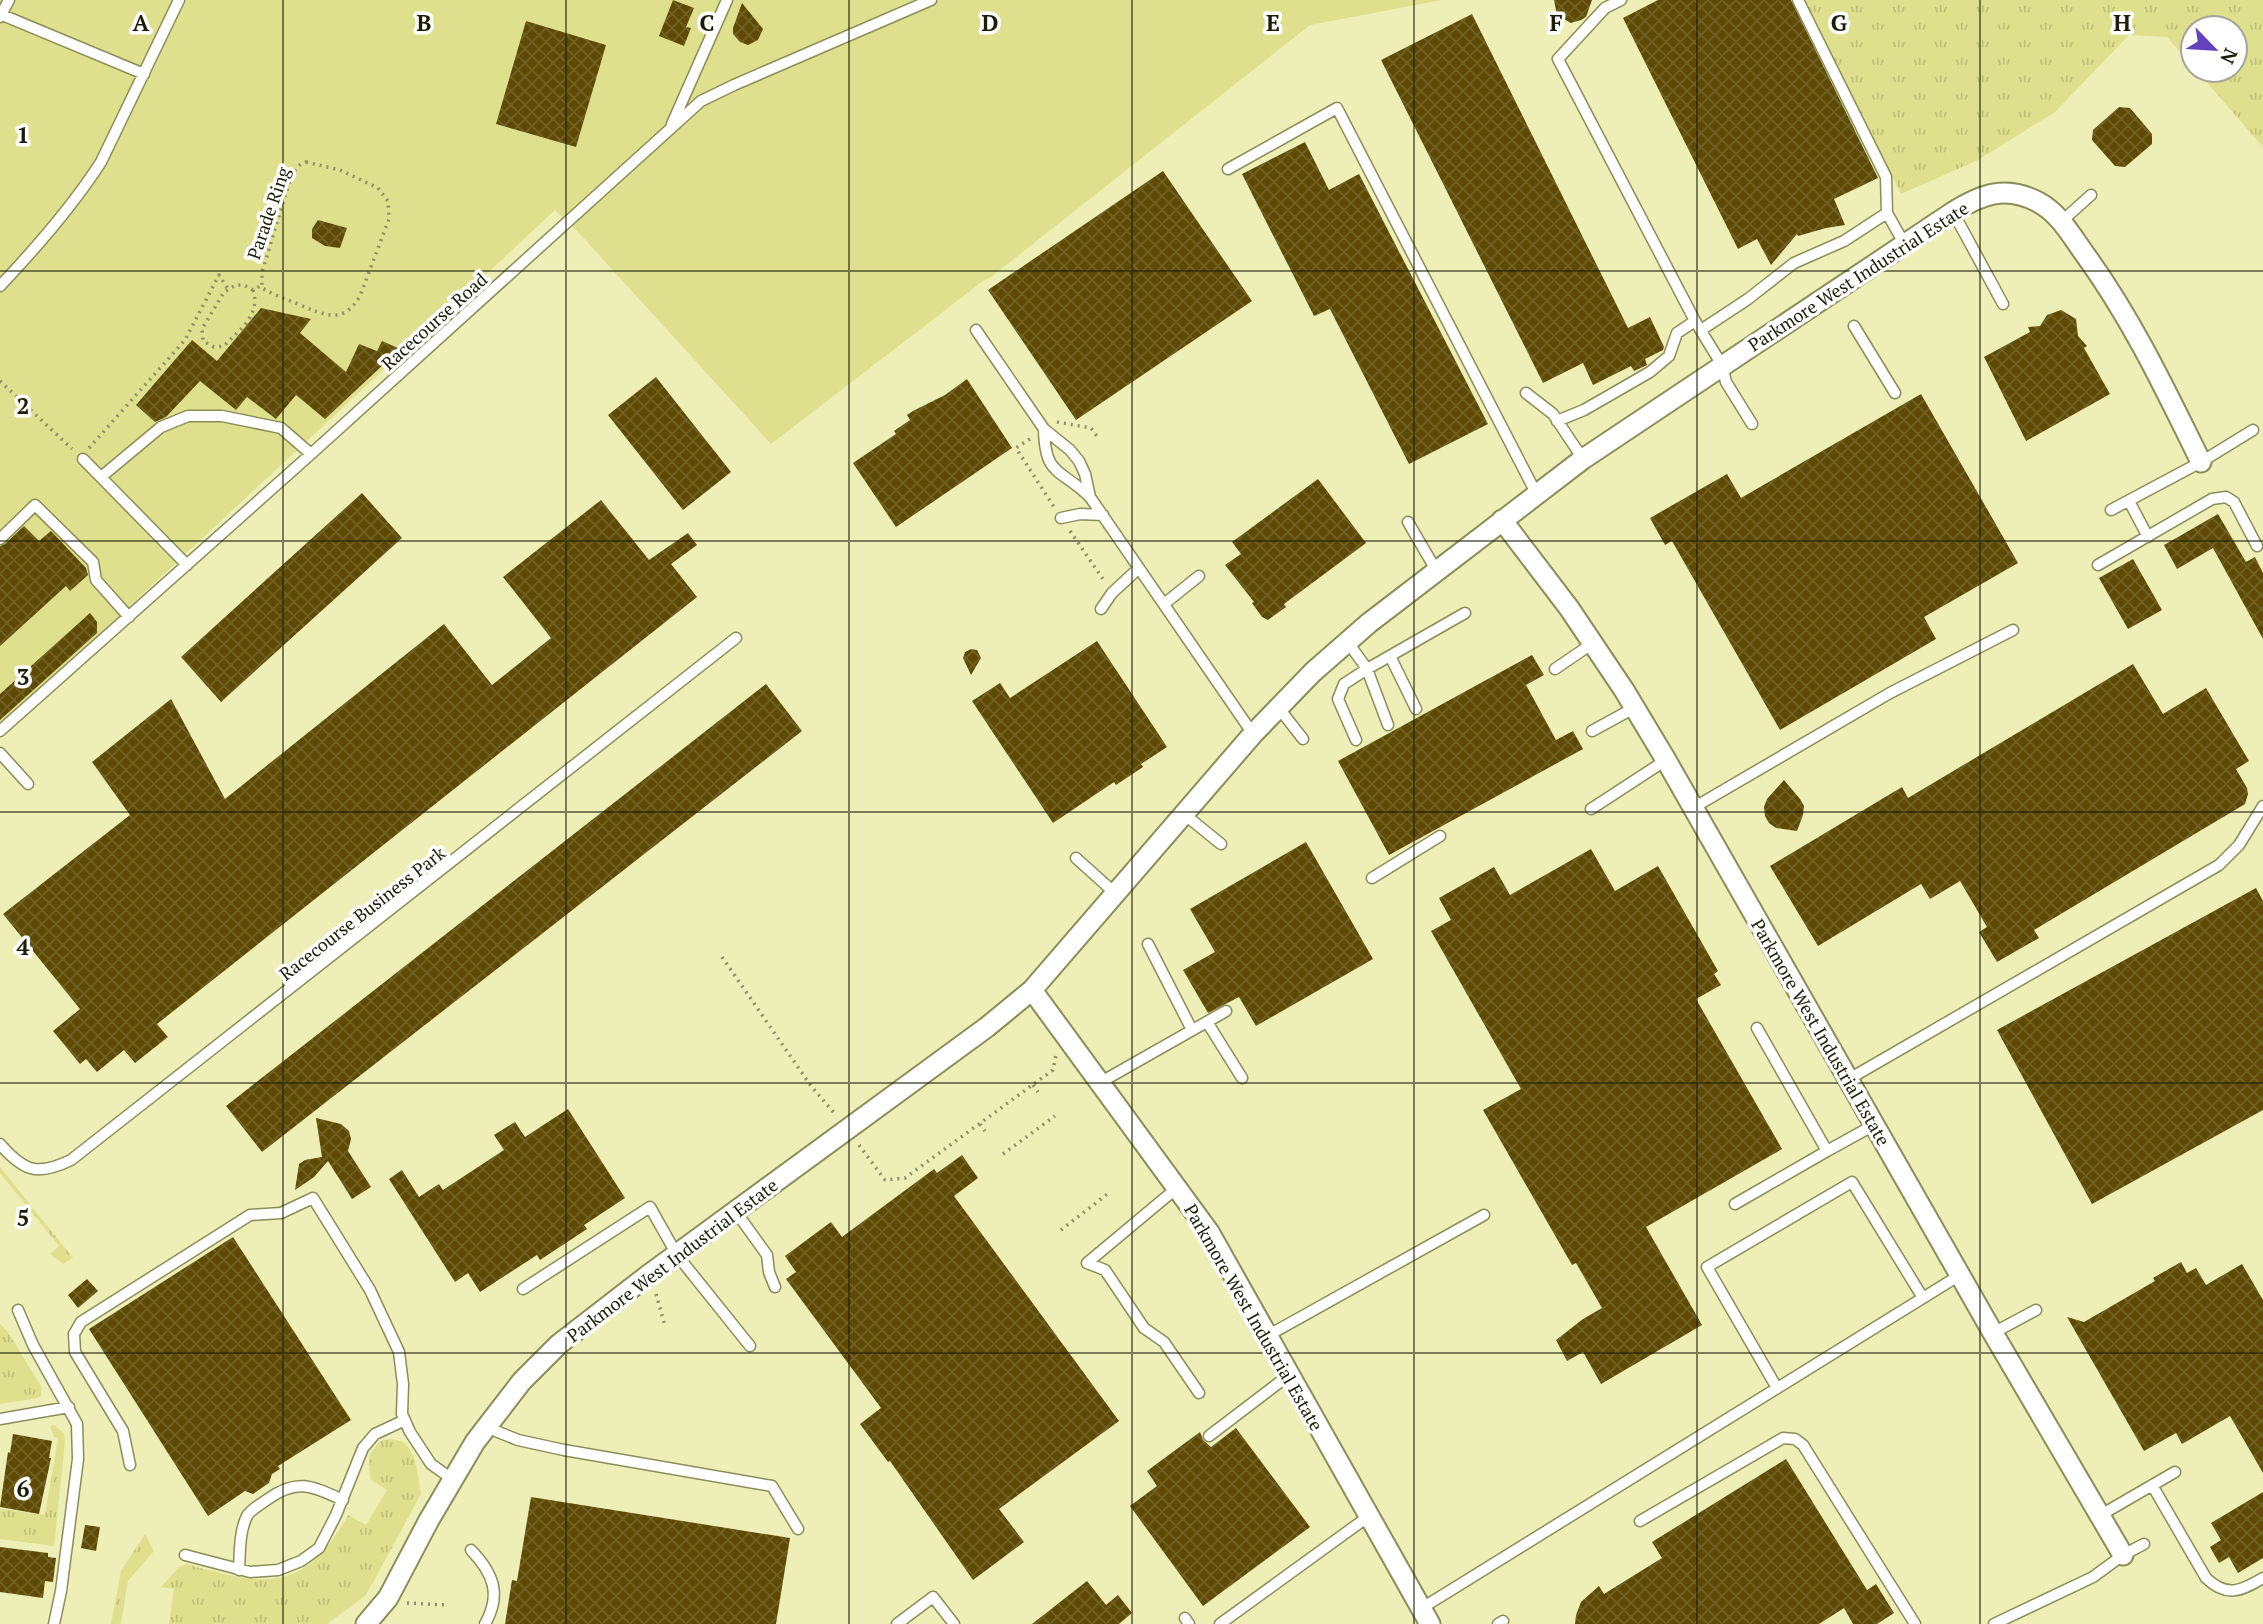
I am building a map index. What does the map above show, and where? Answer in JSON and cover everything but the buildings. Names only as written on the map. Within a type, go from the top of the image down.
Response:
[{"type":"street","name":"Parkmore West Industrial Estate","points":[[366,1624],[388,1598],[452,1479],[485,1426],[522,1381],[559,1344],[987,1027],[1032,990],[1253,734],[1347,641],[1583,459],[1954,212],[1979,197],[2006,193],[2036,201],[2062,221],[2124,310],[2200,462]]},
{"type":"street","name":"Parkmore West Industrial Estate","points":[[1502,520],[1569,608],[1666,760],[2123,1555]]},
{"type":"street","name":"Parkmore West Industrial Estate","points":[[1032,990],[1178,1186],[1209,1232],[1426,1616]]},
{"type":"street","name":"Parkmore West Industrial Estate","points":[[384,1624],[388,1598]]},
{"type":"lane","points":[[9,0],[0,15],[144,74]]},
{"type":"lane","points":[[0,286],[85,187],[100,162],[179,0]]},
{"type":"lane","points":[[671,128],[727,0]]},
{"type":"lane","name":"Racecourse Road","points":[[0,732],[312,454],[701,101],[931,0]]},
{"type":"lane","points":[[1621,0],[1605,8],[1558,59],[1698,325],[1722,365],[1726,382],[1752,425]]},
{"type":"lane","points":[[1798,0],[1886,177],[1887,213],[1905,244]]},
{"type":"lane","points":[[1228,169],[1337,108],[1536,493]]},
{"type":"lane","points":[[2062,221],[2091,195]]},
{"type":"lane","points":[[1954,212],[2003,304]]},
{"type":"lane","points":[[1557,421],[1584,410],[1650,372],[1669,356],[1677,333],[1748,299],[1794,264],[1844,241],[1887,213]]},
{"type":"lane","points":[[1854,326],[1895,393]]},
{"type":"lane","points":[[976,330],[1044,429],[1079,461],[1090,497]]},
{"type":"lane","points":[[1526,393],[1553,414],[1583,459]]},
{"type":"lane","points":[[101,477],[161,427],[188,416],[222,416],[281,428],[312,454]]},
{"type":"lane","points":[[1044,429],[1045,456],[1055,470],[1090,497],[1253,734]]},
{"type":"lane","points":[[2111,510],[2253,430]]},
{"type":"lane","points":[[82,458],[187,565]]},
{"type":"lane","points":[[2098,565],[2212,499],[2226,497],[2234,502],[2257,546]]},
{"type":"lane","points":[[2129,501],[2148,537]]},
{"type":"lane","points":[[0,539],[35,505],[93,562],[96,580],[129,617]]},
{"type":"lane","points":[[1061,518],[1080,513],[1102,515]]},
{"type":"lane","points":[[1408,522],[1436,570]]},
{"type":"lane","points":[[1101,609],[1112,593],[1139,568]]},
{"type":"lane","points":[[1164,604],[1199,576]]},
{"type":"lane","points":[[1356,740],[1338,699],[1345,684],[1465,612]]},
{"type":"lane","points":[[1693,808],[1890,693],[2013,630]]},
{"type":"lane","name":"Racecourse Business Park","points":[[0,1144],[15,1160],[40,1171],[52,1169],[71,1160],[736,638]]},
{"type":"lane","points":[[1347,641],[1367,669],[1388,725]]},
{"type":"lane","points":[[1555,669],[1592,643]]},
{"type":"lane","points":[[1390,656],[1416,709]]},
{"type":"lane","points":[[1278,707],[1303,739]]},
{"type":"lane","points":[[1592,731],[1634,708]]},
{"type":"lane","points":[[0,753],[28,784]]},
{"type":"lane","points":[[1591,809],[1666,760]]},
{"type":"lane","points":[[1849,1079],[2220,865],[2239,845],[2263,806]]},
{"type":"lane","points":[[1184,814],[1221,844]]},
{"type":"lane","points":[[1372,878],[1440,836]]},
{"type":"lane","points":[[1076,858],[1116,894]]},
{"type":"lane","points":[[1148,944],[1192,1030]]},
{"type":"lane","points":[[1101,1082],[1226,1011]]},
{"type":"lane","points":[[1207,1022],[1242,1078]]},
{"type":"lane","points":[[1756,1028],[1827,1151]]},
{"type":"lane","points":[[1735,1204],[1874,1125]]},
{"type":"lane","points":[[1777,1388],[1707,1267],[1852,1182],[1923,1298]]},
{"type":"lane","points":[[1178,1186],[1087,1263],[1105,1270],[1144,1328],[1164,1342],[1199,1393]]},
{"type":"lane","points":[[131,1465],[123,1431],[75,1352],[74,1334],[81,1322],[250,1215],[281,1213],[313,1198],[370,1290],[399,1352],[403,1384],[402,1414],[410,1432],[431,1464],[452,1479]]},
{"type":"lane","points":[[523,1289],[650,1207],[677,1255],[750,1346]]},
{"type":"lane","points":[[736,1212],[767,1255],[775,1287]]},
{"type":"lane","points":[[1267,1336],[1484,1215]]},
{"type":"lane","points":[[1426,1616],[1777,1388],[1961,1275]]},
{"type":"lane","points":[[18,1310],[33,1345],[77,1424],[78,1460],[61,1591],[54,1624]]},
{"type":"lane","points":[[1993,1333],[2036,1310]]},
{"type":"lane","points":[[1209,1436],[1289,1375]]},
{"type":"lane","points":[[0,1419],[69,1407]]},
{"type":"lane","points":[[185,1555],[250,1572],[278,1570],[301,1561],[319,1548],[343,1500],[363,1448],[374,1434],[405,1420]]},
{"type":"lane","points":[[485,1426],[518,1440],[564,1450],[772,1486],[798,1529]]},
{"type":"lane","points":[[1640,1521],[1783,1438],[1795,1439],[1803,1445],[1915,1624]]},
{"type":"lane","points":[[2099,1516],[2175,1472]]},
{"type":"lane","points":[[239,1570],[241,1539],[247,1515],[283,1488],[300,1484],[320,1489],[343,1500]]},
{"type":"lane","points":[[2152,1485],[2213,1586],[2234,1591],[2263,1578]]},
{"type":"lane","points":[[1220,1624],[1369,1517]]},
{"type":"lane","points":[[1994,1624],[2093,1577],[2123,1555],[2144,1544]]},
{"type":"lane","points":[[471,1550],[492,1577],[495,1594],[491,1614],[485,1624]]},
{"type":"lane","points":[[897,1624],[933,1597],[954,1624]]},
{"type":"path","name":"Parade Ring","points":[[300,164],[317,164],[340,170],[383,191],[388,201],[389,219],[360,296],[348,310],[340,315],[322,314],[272,294],[262,288],[262,285],[262,272],[290,180],[300,164]]},
{"type":"path","points":[[0,381],[82,458],[185,340],[219,275],[228,289]]},
{"type":"path","points":[[236,285],[244,285],[253,290],[256,302],[254,312],[224,346],[214,346],[203,341],[202,329],[224,292],[236,285]]},
{"type":"path","points":[[253,290],[262,285]]},
{"type":"path","points":[[1034,1085],[1038,1092]]},
{"type":"path","points":[[1003,1154],[1055,1116]]},
{"type":"path","points":[[980,1124],[985,1131]]},
{"type":"path","points":[[1061,1230],[1110,1192]]},
{"type":"path","points":[[648,1276],[656,1291],[665,1326]]},
{"type":"path","points":[[388,1598],[400,1603],[447,1605]]},
{"type":"green space","points":[[0,0],[1442,0],[1310,25],[991,277],[771,444],[555,210],[0,724]]},
{"type":"green space","points":[[1805,0],[2263,0],[2263,147],[2208,84],[2249,84],[2249,14],[2179,14],[2179,51],[2167,37],[2129,35],[2055,112],[1978,160],[1901,194]]},
{"type":"green space","points":[[0,1167],[73,1258],[63,1264],[50,1254],[59,1246],[0,1173]]},
{"type":"green space","points":[[0,1324],[8,1332],[42,1388],[38,1398],[0,1404]]},
{"type":"green space","points":[[55,1425],[64,1434],[65,1442],[54,1546],[0,1539],[0,1509],[45,1515],[58,1438],[54,1437],[50,1426]]},
{"type":"green space","points":[[380,1441],[401,1441],[410,1451],[416,1465],[421,1494],[366,1595],[327,1624],[169,1624],[174,1589],[161,1587],[179,1567],[186,1564],[238,1577],[280,1578],[315,1560],[348,1515],[366,1525],[387,1490],[370,1479],[369,1455]]},
{"type":"green space","points":[[145,1534],[154,1551],[128,1581],[121,1624],[111,1624],[121,1571]]}]
